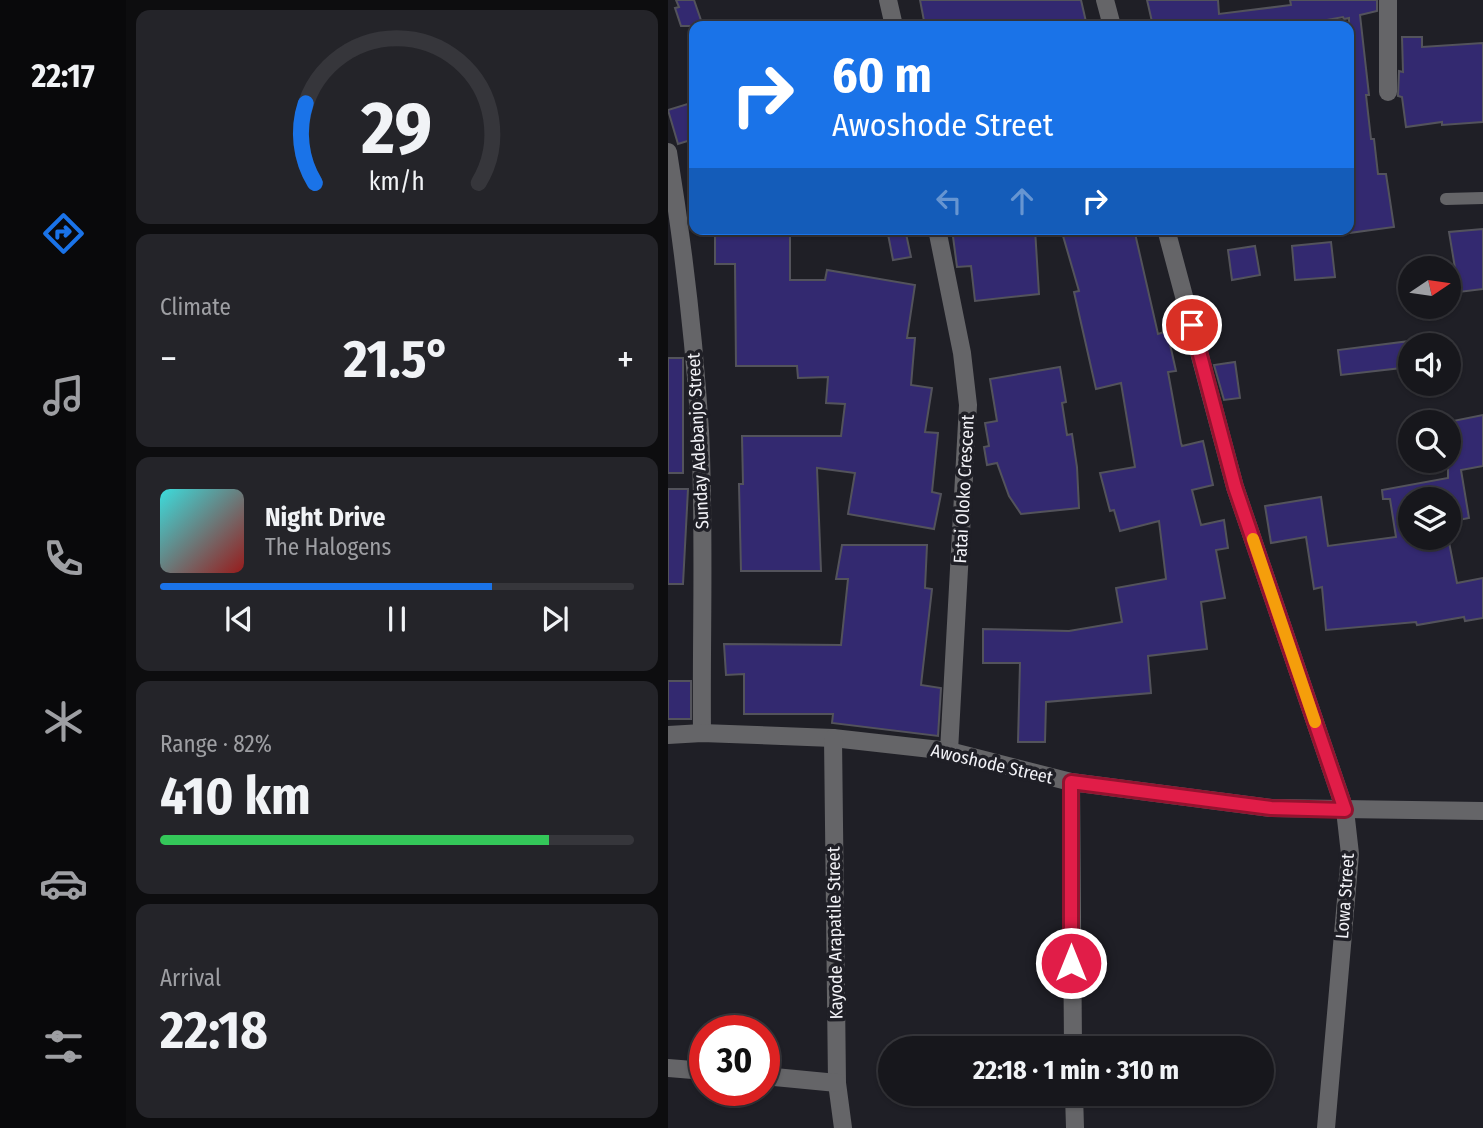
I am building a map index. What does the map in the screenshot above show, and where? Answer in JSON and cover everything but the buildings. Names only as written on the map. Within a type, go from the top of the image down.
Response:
[{"type":"street","points":[[888,0],[893,21]]},
{"type":"street","points":[[1105,0],[1111,21]]},
{"type":"street","points":[[1388,0],[1388,92]]},
{"type":"street","name":"Sunday Adebanjo Street","points":[[668,152],[686,265],[700,431],[703,530],[702,733]]},
{"type":"street","name":"Fatai Oloko Crescent","points":[[937,235],[962,352],[968,405],[950,751]]},
{"type":"street","name":"Lowa Street","points":[[1168,235],[1235,487],[1345,810],[1350,854],[1326,1128]]},
{"type":"street","name":"Awoshode Street","points":[[668,734],[833,738],[950,751],[1071,782],[1271,808],[1482,811]]},
{"type":"street","name":"Kayode Arapatile Street","points":[[833,738],[837,1083],[843,1128]]},
{"type":"street","points":[[1071,782],[1073,1036]]},
{"type":"street","points":[[668,1068],[689,1070]]},
{"type":"street","points":[[780,1078],[837,1083]]},
{"type":"street","points":[[1074,1106],[1075,1128]]},
{"type":"lane","points":[[1446,199],[1482,198]]},
{"type":"slow traffic","points":[[1253,539],[1315,722]]},
{"type":"route","points":[[1071,963],[1071,782],[1271,808],[1345,810],[1235,487],[1192,325]]}]
